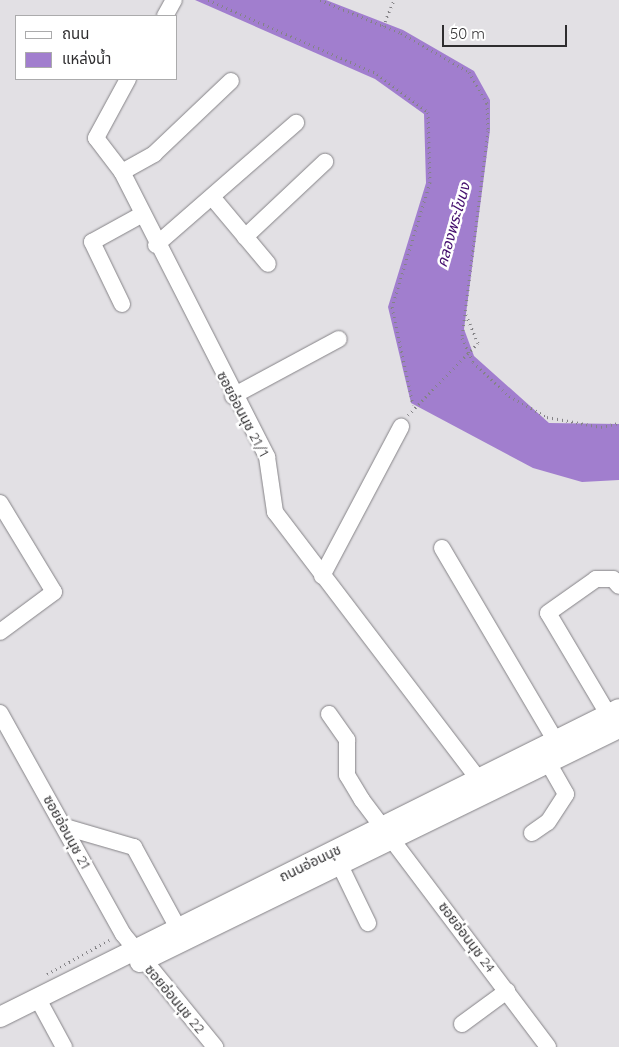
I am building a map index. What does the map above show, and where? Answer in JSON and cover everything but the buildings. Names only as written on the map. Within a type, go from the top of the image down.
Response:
[{"type":"main road","name":"ถนนอ่อนนุช","points":[[0,1031],[41,1004],[390,832],[615,717]]},
{"type":"main road","name":"ถนนอ่อนนุช","points":[[390,832],[479,780],[548,750]]},
{"type":"main road","name":"ถนนอ่อนนุช","points":[[139,956],[178,928],[337,858]]},
{"type":"main road","name":"ถนนอ่อนนุช","points":[[0,1017],[41,1004]]},
{"type":"street","points":[[166,15],[174,0]]},
{"type":"street","name":"ซอยอ่อนนุช 21/1","points":[[127,80],[95,135],[122,172],[156,245],[269,463],[275,512],[479,780]]},
{"type":"street","points":[[122,172],[154,154],[231,81]]},
{"type":"street","points":[[156,245],[296,123]]},
{"type":"street","points":[[245,237],[325,162]]},
{"type":"street","points":[[212,197],[268,264]]},
{"type":"street","points":[[122,304],[92,242],[141,215]]},
{"type":"street","points":[[233,396],[339,339]]},
{"type":"street","points":[[322,576],[401,427]]},
{"type":"street","points":[[0,503],[54,592],[0,632]]},
{"type":"street","points":[[442,548],[548,750],[565,789],[565,802],[532,833]]},
{"type":"street","points":[[615,717],[548,613],[596,579],[612,579],[619,586]]},
{"type":"street","name":"ซอยอ่อนนุช 21","points":[[0,713],[123,934],[139,956]]},
{"type":"street","name":"ซอยอ่อนนุช 24","points":[[329,714],[347,740],[348,775],[548,1047]]},
{"type":"street","points":[[65,827],[134,847],[178,928]]},
{"type":"street","points":[[337,858],[368,923]]},
{"type":"street","name":"ซอยอ่อนนุช 22","points":[[139,956],[215,1047]]},
{"type":"street","points":[[462,1024],[507,991]]},
{"type":"street","points":[[41,1004],[64,1047]]},
{"type":"path","points":[[208,0],[377,74],[428,112],[430,182],[392,307],[413,405],[478,343],[464,313]]},
{"type":"path","points":[[320,0],[383,26],[468,72],[487,104],[488,130],[462,338],[468,352],[509,396],[548,417],[601,427],[619,423]]},
{"type":"path","points":[[383,26],[394,0]]},
{"type":"path","points":[[45,972],[123,934]]},
{"type":"water","name":"คลองพระโขนง","points":[[195,0],[326,0],[403,30],[474,71],[490,100],[490,130],[464,329],[474,356],[549,423],[619,424],[619,480],[582,482],[533,468],[411,403],[388,307],[426,183],[424,114],[375,79]]}]
